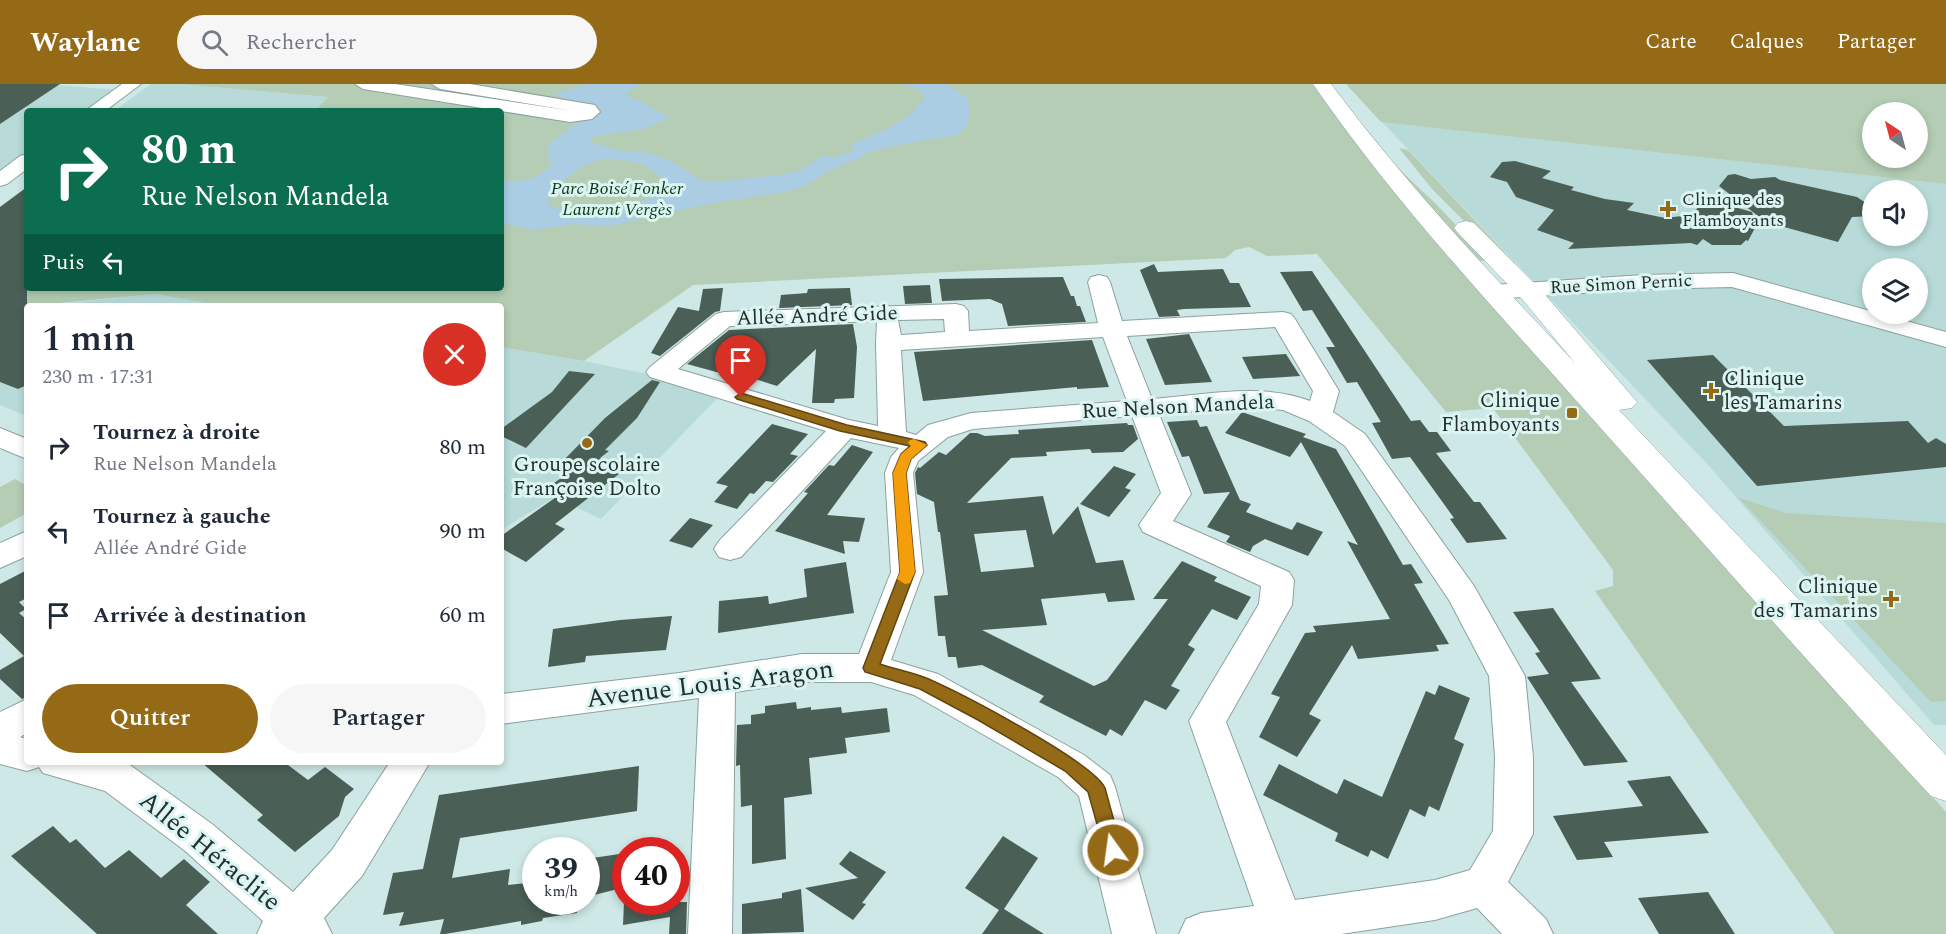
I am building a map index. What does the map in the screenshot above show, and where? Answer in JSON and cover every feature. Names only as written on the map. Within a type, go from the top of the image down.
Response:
[{"type":"main road","points":[[1322,84],[1370,150],[1496,295],[1878,712],[1946,783]]},
{"type":"main road","points":[[1358,131],[1377,141],[1529,292],[1623,404],[1903,711],[1946,771]]},
{"type":"street","points":[[98,108],[133,84]]},
{"type":"street","points":[[363,84],[570,117],[591,112],[590,109],[578,106],[440,84]]},
{"type":"street","points":[[0,180],[24,162]]},
{"type":"street","points":[[1099,282],[1112,329],[1176,494],[1154,525],[1278,580],[1275,605],[1207,721],[1282,923]]},
{"type":"street","name":"Rue Simon Pernic","points":[[1496,295],[1748,284],[1946,340]]},
{"type":"street","name":"Allée André Gide","points":[[906,441],[845,428],[653,370],[724,319],[956,311],[957,340]]},
{"type":"street","points":[[888,314],[888,343],[906,441]]},
{"type":"street","name":"Allée André Gide","points":[[888,343],[1283,319],[1326,391],[1319,415]]},
{"type":"street","name":"Rue Nelson Mandela","points":[[871,668],[908,572],[899,473],[906,457],[906,441],[971,421],[1251,399],[1288,402],[1319,415],[1355,440],[1462,594],[1507,676],[1514,756],[1513,834],[1484,886]]},
{"type":"street","points":[[730,549],[845,428]]},
{"type":"street","points":[[0,437],[24,449]]},
{"type":"street","points":[[0,557],[24,544]]},
{"type":"street","name":"Avenue Louis Aragon","points":[[504,709],[679,687],[802,668],[871,668],[925,684],[984,715],[1071,766],[1096,788],[1134,934]]},
{"type":"street","points":[[710,934],[717,680]]},
{"type":"street","points":[[0,731],[24,716]]},
{"type":"street","points":[[0,748],[24,754]]},
{"type":"street","name":"Allée Héraclite","points":[[68,765],[116,777],[198,837],[295,929]]},
{"type":"street","points":[[295,929],[347,863],[409,765]]},
{"type":"street","points":[[1211,933],[1435,900],[1484,886],[1531,934]]},
{"type":"shaded area","points":[[0,84],[48,84],[117,90],[93,108],[24,108],[24,158],[0,176]]},
{"type":"shaded area","points":[[151,84],[179,84],[328,97],[318,108],[118,108]]},
{"type":"shaded area","points":[[590,84],[641,84],[625,95],[641,101],[669,118],[644,129],[594,136],[590,142],[622,151],[642,151],[670,160],[702,181],[713,182],[788,174],[802,169],[824,155],[835,158],[855,149],[850,144],[882,131],[901,120],[910,114],[925,97],[919,90],[901,84],[946,84],[966,97],[970,108],[968,127],[954,136],[869,152],[830,170],[805,186],[784,192],[708,204],[610,226],[573,224],[533,230],[504,224],[504,181],[522,181],[540,174],[551,165],[549,155],[545,153],[550,150],[547,145],[577,123],[603,110],[590,103],[554,94]],"holes":[[[606,159],[630,161],[651,169],[662,180],[655,192],[639,203],[611,210],[580,213],[554,207],[546,201],[565,180],[587,164]]]},
{"type":"shaded area","points":[[1382,122],[1910,180],[1862,180],[1862,246],[1928,246],[1928,182],[1946,184],[1946,725],[1934,725],[1709,466]]},
{"type":"shaded area","points":[[156,294],[216,303],[71,303]]},
{"type":"shaded area","points":[[24,310],[24,415],[0,405],[0,314]]},
{"type":"shaded area","name":"Groupe scolaire Françoise Dolto","points":[[504,348],[584,361],[725,390],[601,519],[555,497],[504,528]]},
{"type":"green space","name":"Parc Boisé Fonker Laurent Vergès","points":[[179,84],[1312,84],[1370,159],[1506,316],[1946,812],[1946,934],[1835,934],[1595,591],[1613,586],[1613,570],[1493,408],[1446,412],[1317,254],[1267,256],[1249,247],[1235,250],[1226,258],[693,285],[584,361],[504,348],[504,303],[207,303],[156,294],[59,303],[24,303],[24,305],[0,296],[27,291],[504,291],[504,108],[318,108],[328,97]]},
{"type":"green space","points":[[1346,84],[1946,84],[1946,184],[1928,182],[1928,180],[1910,180],[1381,122]]},
{"type":"green space","points":[[1399,148],[1408,150],[1515,263],[1505,262],[1432,189]]},
{"type":"green space","points":[[1383,154],[1436,204],[1490,261],[1478,261]]},
{"type":"green space","points":[[15,479],[24,484],[24,515],[0,528],[0,487]]},
{"type":"green space","points":[[1739,498],[1786,513],[1946,523],[1946,701],[1931,702]]},
{"type":"building","points":[[0,84],[60,84],[0,124]]},
{"type":"building","points":[[1515,161],[1551,171],[1542,178],[1574,187],[1571,190],[1605,199],[1634,203],[1627,210],[1665,218],[1691,215],[1706,199],[1752,212],[1756,226],[1748,241],[1746,240],[1741,245],[1712,245],[1703,239],[1697,245],[1691,243],[1568,249],[1574,243],[1537,230],[1554,210],[1516,197],[1507,182],[1490,177],[1502,162]]},
{"type":"building","points":[[1735,174],[1751,179],[1775,177],[1857,197],[1862,200],[1862,216],[1852,217],[1838,242],[1766,222],[1719,186],[1728,175]]},
{"type":"building","points":[[24,189],[24,291],[27,291],[27,303],[24,303],[24,386],[18,389],[0,382],[0,207]]},
{"type":"building","points":[[1154,264],[1158,272],[1223,269],[1230,283],[1239,283],[1251,307],[1184,309],[1177,310],[1180,316],[1159,317],[1140,270]]},
{"type":"building","points":[[1312,271],[1411,421],[1420,420],[1429,432],[1437,432],[1451,451],[1436,453],[1474,502],[1480,502],[1507,539],[1467,543],[1450,519],[1454,518],[1410,457],[1392,459],[1372,423],[1381,422],[1357,382],[1347,383],[1326,347],[1335,347],[1312,310],[1303,311],[1280,272]]},
{"type":"building","points":[[1063,277],[1071,296],[1074,296],[1077,306],[1080,306],[1086,322],[1008,326],[1002,304],[990,299],[942,301],[939,279]]},
{"type":"building","points":[[930,285],[932,303],[905,304],[903,286]]},
{"type":"building","points":[[723,288],[720,311],[715,312],[660,356],[651,353],[678,307],[699,311],[703,289]]},
{"type":"building","points":[[850,288],[852,305],[779,308],[781,295],[807,293],[808,289]]},
{"type":"building","points":[[853,324],[857,347],[854,398],[835,399],[834,403],[812,403],[816,349],[777,386],[752,378],[749,381],[687,364],[729,330]]},
{"type":"building","points":[[1189,334],[1212,382],[1165,385],[1146,339]]},
{"type":"building","points":[[1092,340],[1109,387],[1077,389],[1077,387],[923,401],[914,352]]},
{"type":"building","points":[[1286,354],[1300,376],[1253,379],[1242,357]]},
{"type":"building","name":"Clinique les Tamarins","points":[[1713,355],[1784,426],[1908,421],[1928,443],[1936,438],[1946,444],[1946,467],[1757,486],[1647,360]]},
{"type":"building","points":[[569,371],[595,374],[526,448],[504,437],[504,427],[552,392]]},
{"type":"building","points":[[652,380],[660,382],[637,418],[605,450],[609,451],[600,458],[624,470],[555,524],[565,529],[526,562],[504,550],[504,534],[559,495],[546,489],[572,470],[560,464],[605,418]]},
{"type":"building","points":[[1242,412],[1306,434],[1303,437],[1336,449],[1403,565],[1411,564],[1423,583],[1414,584],[1449,644],[1436,645],[1439,651],[1358,659],[1352,645],[1309,714],[1321,720],[1297,757],[1259,737],[1280,697],[1271,694],[1305,633],[1316,632],[1313,626],[1390,619],[1347,541],[1358,545],[1301,442],[1290,457],[1225,433]]},
{"type":"building","points":[[1197,420],[1200,427],[1207,426],[1240,500],[1251,504],[1246,512],[1292,530],[1297,522],[1323,532],[1308,556],[1265,539],[1253,546],[1250,552],[1226,542],[1230,536],[1207,527],[1230,492],[1204,494],[1189,456],[1182,457],[1167,422]]},
{"type":"building","points":[[1127,423],[1133,425],[1138,439],[1123,452],[1092,453],[1090,449],[1046,452],[1047,456],[1011,458],[967,503],[1043,496],[1053,535],[1078,506],[1096,563],[1123,560],[1135,600],[1108,602],[1105,593],[1041,599],[1047,625],[982,630],[1094,686],[1107,680],[1168,599],[1153,599],[1182,561],[1217,577],[1214,581],[1251,597],[1237,620],[1212,609],[1188,645],[1195,649],[1171,686],[1180,690],[1166,710],[1145,700],[1122,736],[1110,729],[1106,736],[1039,702],[1044,696],[982,665],[958,668],[956,657],[948,657],[945,636],[938,636],[934,596],[948,595],[940,532],[938,532],[934,502],[917,494],[915,473],[918,467],[920,468],[939,452],[946,455],[970,433],[985,436],[1019,434],[1018,430]],"holes":[[[1026,530],[1034,567],[981,572],[974,534]]]},
{"type":"building","points":[[772,424],[808,434],[790,454],[798,456],[773,482],[766,481],[754,494],[750,493],[737,509],[714,502],[728,486],[716,483]]},
{"type":"building","points":[[852,445],[873,452],[827,515],[865,518],[859,542],[843,541],[845,554],[775,531],[808,493],[804,492],[829,465],[834,466]]},
{"type":"building","points":[[1114,466],[1136,474],[1125,488],[1131,490],[1109,517],[1080,504]]},
{"type":"building","points":[[690,518],[713,525],[692,548],[669,541]]},
{"type":"building","points":[[846,562],[854,613],[718,633],[719,601],[768,596],[769,604],[807,597],[804,569]]},
{"type":"building","points":[[24,572],[24,600],[19,602],[24,610],[19,613],[24,617],[24,656],[0,633],[0,584]]},
{"type":"building","points":[[1553,608],[1601,679],[1571,682],[1628,762],[1584,766],[1527,677],[1549,674],[1535,653],[1540,652],[1513,612]]},
{"type":"building","points":[[672,616],[666,650],[586,656],[585,662],[548,667],[553,629]]},
{"type":"building","points":[[24,656],[24,698],[22,699],[0,679],[0,670]]},
{"type":"building","points":[[1439,685],[1470,698],[1454,739],[1464,744],[1439,811],[1429,806],[1425,817],[1410,809],[1388,859],[1371,850],[1368,857],[1335,841],[1338,833],[1263,795],[1279,764],[1337,794],[1344,779],[1382,797],[1426,691],[1435,695]]},
{"type":"building","points":[[796,702],[797,709],[841,707],[842,713],[887,708],[890,732],[845,738],[847,753],[809,758],[812,794],[784,798],[786,859],[752,864],[752,805],[741,807],[740,765],[736,766],[737,725],[751,724],[751,715],[765,713],[765,706]]},
{"type":"building","points":[[205,765],[288,765],[308,780],[325,767],[354,789],[345,797],[339,816],[295,852],[257,820],[263,815]]},
{"type":"building","points":[[639,766],[637,811],[460,838],[452,878],[510,869],[508,885],[522,884],[522,915],[563,915],[521,925],[521,921],[440,934],[444,919],[399,926],[404,912],[383,915],[393,873],[423,869],[439,795]]},
{"type":"building","points":[[1670,776],[1709,833],[1604,842],[1613,857],[1577,860],[1553,816],[1643,806],[1627,781]]},
{"type":"building","points":[[53,826],[70,843],[76,839],[105,868],[129,850],[161,878],[184,859],[210,882],[186,905],[218,934],[97,934],[11,856]]},
{"type":"building","points":[[1003,836],[1038,858],[1004,909],[1044,934],[982,934],[999,910],[965,888]]},
{"type":"building","points":[[850,851],[886,872],[862,903],[866,904],[853,920],[805,888],[858,878],[839,864]]},
{"type":"building","points":[[612,855],[612,890],[600,894],[600,857]]},
{"type":"building","points":[[801,889],[804,932],[742,934],[742,904],[782,898],[782,893]]},
{"type":"building","points":[[1708,892],[1735,934],[1659,934],[1638,898]]},
{"type":"building","points":[[623,915],[687,915],[686,934],[669,934],[670,917],[623,925]]},
{"type":"slow traffic","points":[[905,579],[908,572],[899,473],[906,457],[920,445],[914,443]]},
{"type":"place","name":"Clinique des Flamboyants","points":[[1668,209]]},
{"type":"place","name":"Clinique les Tamarins","points":[[1711,391]]},
{"type":"place","name":"Clinique Flamboyants","points":[[1572,413]]},
{"type":"place","name":"Groupe scolaire Françoise Dolto","points":[[587,443]]},
{"type":"place","name":"Clinique des Tamarins","points":[[1891,599]]},
{"type":"route","points":[[741,397],[845,428],[920,445],[906,457],[899,473],[908,572],[871,668],[925,684],[984,715],[1071,766],[1096,788],[1113,850]]}]
